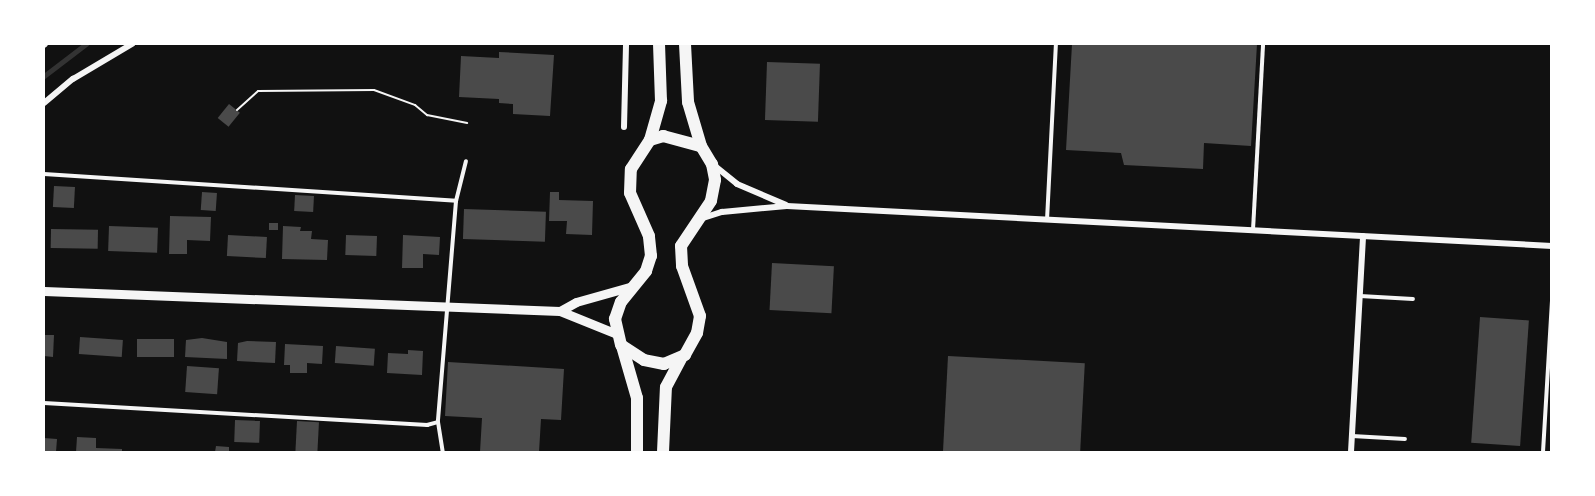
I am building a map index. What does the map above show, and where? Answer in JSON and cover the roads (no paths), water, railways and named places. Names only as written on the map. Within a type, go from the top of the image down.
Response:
[{"type":"main road","points":[[637,453],[637,398],[619,340],[617,310],[649,266],[651,247],[628,181],[631,169],[650,140],[662,101],[659,44]]},
{"type":"main road","points":[[663,453],[666,387],[698,333],[700,316],[682,266],[681,246],[713,192],[712,164],[701,146],[688,102],[685,44]]},
{"type":"main road","points":[[650,140],[676,137],[701,146]]},
{"type":"main road","points":[[619,340],[656,363],[674,362],[685,355]]},
{"type":"street","points":[[44,104],[73,79],[132,44]]},
{"type":"street","points":[[624,127],[626,44]]},
{"type":"street","points":[[712,164],[737,184],[787,206]]},
{"type":"street","points":[[698,220],[722,212],[787,206],[1551,246]]},
{"type":"street","points":[[1351,453],[1363,236]]},
{"type":"street","points":[[561,311],[576,302],[633,286]]},
{"type":"street","points":[[44,291],[561,311],[619,340]]},
{"type":"lane","points":[[1047,220],[1056,44]]},
{"type":"lane","points":[[1253,230],[1263,44]]},
{"type":"lane","points":[[443,453],[438,422],[456,201],[466,161]]},
{"type":"lane","points":[[44,174],[456,201]]},
{"type":"lane","points":[[1359,296],[1413,299]]},
{"type":"lane","points":[[1543,453],[1551,302]]},
{"type":"lane","points":[[44,402],[427,425],[438,422]]},
{"type":"lane","points":[[1352,436],[1405,438]]},
{"type":"waterway","points":[[44,76],[86,44]]}]
